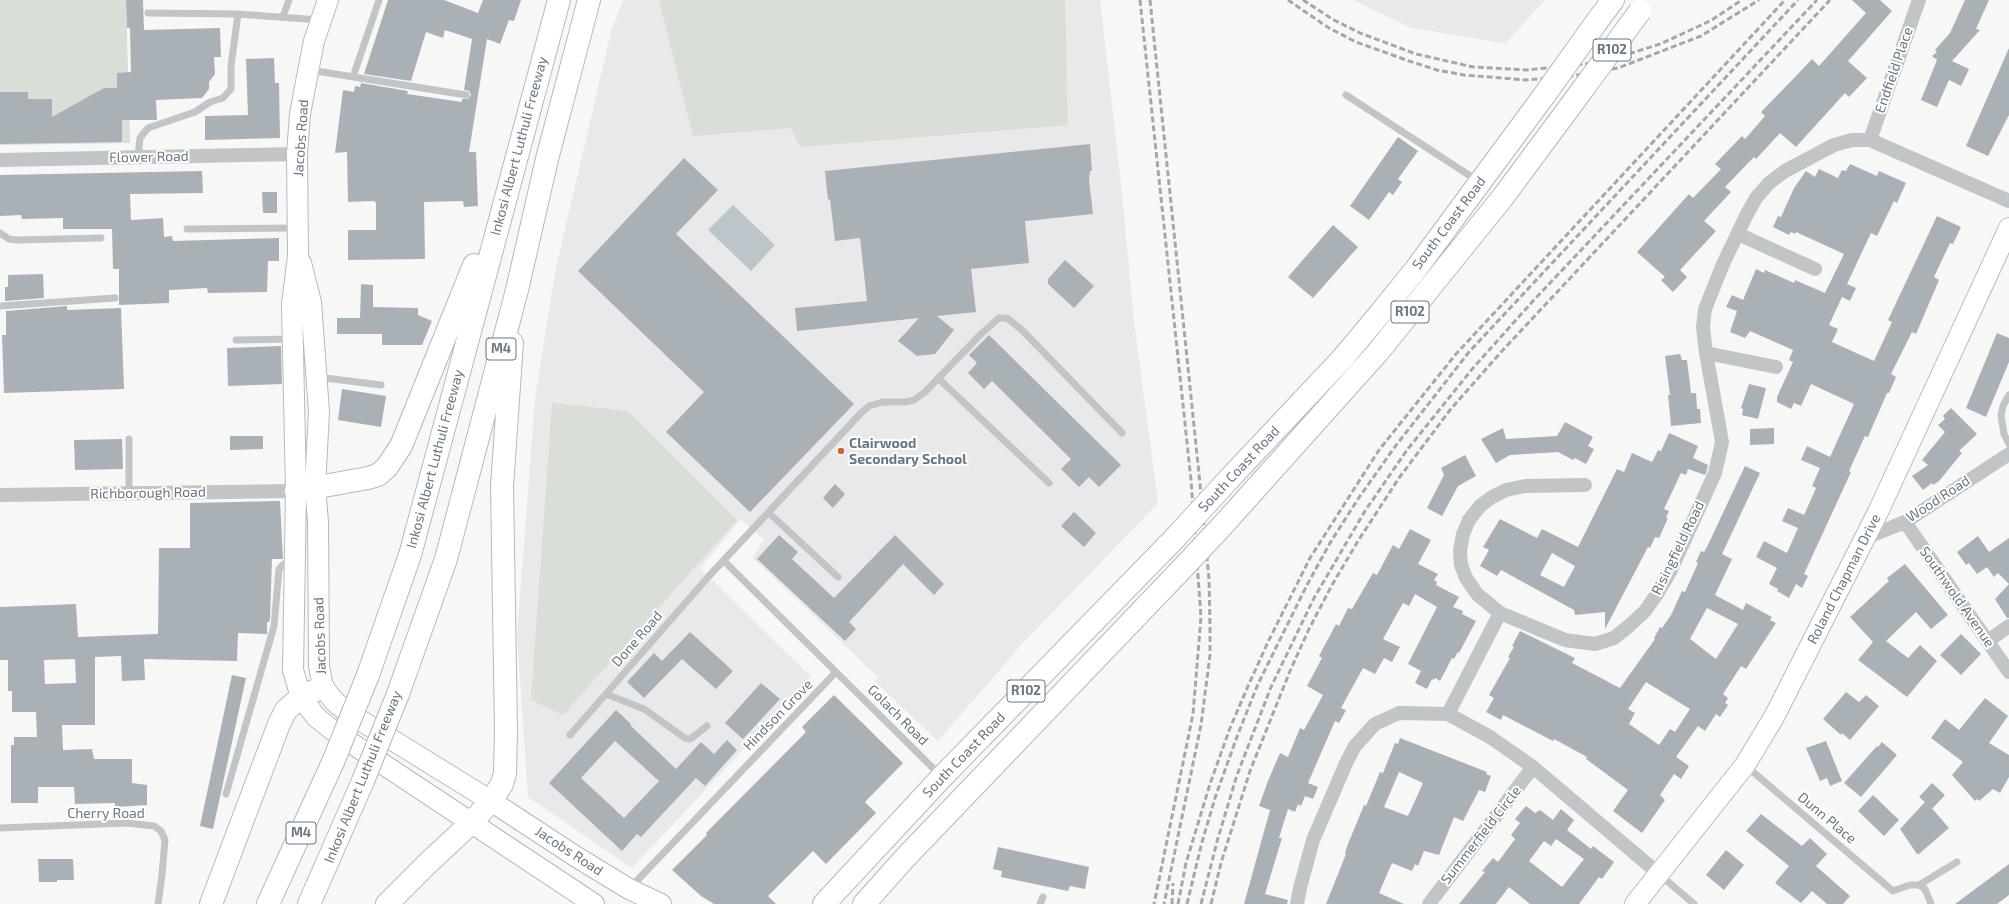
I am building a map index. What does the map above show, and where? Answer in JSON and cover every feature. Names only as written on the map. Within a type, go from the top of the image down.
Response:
[{"type":"highway","name":"Inkosi Albert Luthuli Freeway","points":[[268,904],[333,762],[368,675],[410,555],[558,0]]},
{"type":"highway","name":"Inkosi Albert Luthuli Freeway","points":[[309,904],[363,781],[398,694],[446,559],[517,290],[547,159],[589,0]]},
{"type":"highway","name":"South Coast Road","points":[[824,904],[942,777],[1175,538],[1342,359],[1378,316],[1480,182],[1613,0]]},
{"type":"highway","name":"South Coast Road","points":[[864,904],[904,859],[1177,574],[1378,352],[1503,197],[1644,6]]},
{"type":"highway","points":[[305,489],[333,485],[378,475],[387,467],[401,446],[426,389],[512,168]]},
{"type":"highway","points":[[387,904],[471,823],[491,801],[502,784],[505,774],[506,732],[502,486],[517,290]]},
{"type":"highway","points":[[211,904],[279,724],[286,710],[301,697],[323,687]]},
{"type":"street","name":"Jacobs Road","points":[[328,0],[314,41],[308,70],[300,114],[297,154],[298,256],[292,304],[316,376],[319,412],[294,562],[286,590],[293,670],[301,697],[316,717],[336,733],[594,904]]},
{"type":"street","name":"Endfield Place","points":[[1870,140],[1919,0]]},
{"type":"street","name":"Risingfield Road","points":[[1585,485],[1525,486],[1506,490],[1480,506],[1469,520],[1463,534],[1460,551],[1461,565],[1466,578],[1477,594],[1500,613],[1565,640],[1595,644],[1614,638],[1645,611],[1670,572],[1715,472],[1720,457],[1722,442],[1706,353],[1703,327],[1705,309],[1711,290],[1756,198],[1769,183],[1785,171],[1834,145],[1852,140],[1870,140]]},
{"type":"street","points":[[1870,140],[2009,201]]},
{"type":"street","name":"Flower Road","points":[[0,160],[297,154]]},
{"type":"street","name":"Roland Chapman Drive","points":[[1635,904],[1744,765],[1786,695],[1865,538],[2009,228]]},
{"type":"street","points":[[1738,234],[1815,269]]},
{"type":"street","name":"Jacobs Road","points":[[303,339],[305,489],[318,522],[319,666],[323,687],[334,701],[346,712],[491,801],[575,856],[630,889],[661,904]]},
{"type":"street","points":[[1706,353],[1776,367]]},
{"type":"street","name":"Wood Road","points":[[1865,538],[1905,522],[2009,454]]},
{"type":"street","name":"Richborough Road","points":[[0,495],[305,489]]},
{"type":"street","name":"Southwold Avenue","points":[[1905,522],[2009,672]]},
{"type":"street","points":[[1448,714],[1500,613]]},
{"type":"street","points":[[1988,641],[2009,626]]},
{"type":"street","points":[[1297,904],[1304,873],[1318,827],[1346,761],[1364,734],[1375,724],[1399,713],[1448,714],[1490,737],[1533,767],[1659,874]]},
{"type":"street","name":"Summerfield Circle","points":[[1429,904],[1533,767]]},
{"type":"lane","points":[[283,16],[289,0]]},
{"type":"lane","points":[[353,77],[379,0]]},
{"type":"lane","points":[[148,13],[238,14],[283,16],[321,20]]},
{"type":"lane","points":[[138,157],[140,138],[148,128],[195,112],[210,102],[223,98],[231,89],[231,66],[238,14]]},
{"type":"lane","points":[[308,70],[466,95]]},
{"type":"lane","points":[[1346,94],[1480,182]]},
{"type":"lane","points":[[187,229],[298,228]]},
{"type":"lane","points":[[0,233],[17,240],[100,238]]},
{"type":"lane","points":[[0,306],[115,298]]},
{"type":"lane","name":"Done Road","points":[[570,735],[724,561],[847,427],[869,406],[883,402],[905,402],[914,400],[925,392],[993,322],[1000,318],[1007,318],[1022,330],[1122,433]]},
{"type":"lane","points":[[236,340],[303,339]]},
{"type":"lane","points":[[316,376],[381,385]]},
{"type":"lane","points":[[938,378],[1048,483]]},
{"type":"lane","points":[[2009,395],[2003,406],[2001,416],[2003,430],[2009,444]]},
{"type":"lane","points":[[129,439],[129,492]]},
{"type":"lane","points":[[769,513],[838,577]]},
{"type":"lane","points":[[724,561],[836,672]]},
{"type":"lane","points":[[226,794],[274,626],[286,590]]},
{"type":"lane","name":"Golach Road","points":[[836,672],[942,777]]},
{"type":"lane","name":"Hindson Grove","points":[[630,889],[836,672]]},
{"type":"lane","points":[[606,694],[644,709],[685,738],[690,739],[707,726]]},
{"type":"lane","name":"Dunn Place","points":[[1744,765],[1893,891],[1910,885],[1920,885]]},
{"type":"lane","name":"Cherry Road","points":[[0,828],[126,823],[154,826],[161,831],[165,840],[158,904]]},
{"type":"lane","points":[[1931,904],[1925,889],[1920,885],[1957,862]]},
{"type":"lane","points":[[1659,874],[1694,904]]},
{"type":"lane","points":[[1040,904],[1043,897]]},
{"type":"shaded area","points":[[0,0],[126,0],[130,143],[0,145]]},
{"type":"shaded area","name":"Clairwood Secondary School","points":[[623,0],[1100,0],[1121,183],[1133,313],[1158,503],[1022,644],[938,741],[874,681],[878,677],[753,558],[764,540],[741,519],[700,568],[811,677],[632,868],[528,797],[517,635],[535,399],[555,272],[611,32]]},
{"type":"shaded area","points":[[659,0],[1065,0],[1068,125],[800,147],[791,128],[693,136]]},
{"type":"shaded area","points":[[1353,0],[1545,0],[1505,44],[1409,27]]},
{"type":"shaded area","points":[[733,205],[775,245],[751,271],[708,230]]},
{"type":"shaded area","points":[[552,403],[628,411],[737,520],[563,715],[531,700]]},
{"type":"building","points":[[126,0],[143,0],[144,30],[220,28],[221,57],[214,57],[215,74],[209,82],[209,89],[202,98],[156,100],[157,120],[122,120],[122,142],[0,144],[0,92],[28,92],[28,99],[52,99],[52,117],[104,88],[117,88],[117,73],[131,72],[130,28],[127,28]]},
{"type":"building","points":[[388,0],[444,0],[478,13],[483,0],[521,0],[514,21],[509,20],[500,44],[487,39],[469,152],[476,152],[478,206],[464,207],[463,201],[424,202],[425,259],[348,260],[348,230],[376,230],[376,203],[374,201],[348,202],[347,152],[335,153],[343,90],[354,92],[355,86],[360,87],[361,83],[408,91],[407,94],[462,102],[462,99],[468,99],[471,95],[469,91],[464,90],[472,39],[445,30],[443,38],[426,32],[411,81],[364,74]]},
{"type":"building","points":[[1852,0],[1880,0],[1892,11],[1848,61],[1867,78],[1849,97],[1845,93],[1796,147],[1780,133],[1756,159],[1754,157],[1725,187],[1731,192],[1704,221],[1716,231],[1680,270],[1687,277],[1673,292],[1661,280],[1665,277],[1637,252],[1689,194],[1693,198],[1721,169],[1715,164],[1742,136],[1745,139],[1765,116],[1761,112],[1812,59],[1819,66],[1866,13]]},
{"type":"building","points":[[1965,0],[1989,0],[1976,29],[1980,30],[1952,61],[1969,69],[1961,86],[1949,80],[1937,107],[1921,100],[1937,60],[1932,56],[1937,52],[1935,50],[1950,33]]},
{"type":"building","points":[[2009,48],[2009,115],[1988,156],[1966,146]]},
{"type":"building","points":[[274,58],[275,83],[279,83],[280,138],[205,140],[205,116],[248,115],[246,59]]},
{"type":"building","points":[[1398,137],[1418,151],[1398,179],[1402,182],[1393,195],[1389,192],[1369,220],[1350,206]]},
{"type":"building","points":[[1090,144],[1092,171],[1090,171],[1089,181],[1093,214],[1025,221],[1029,263],[971,269],[976,312],[937,316],[954,330],[935,354],[917,356],[898,341],[919,318],[797,331],[795,308],[867,301],[860,238],[835,241],[825,171]]},
{"type":"building","points":[[684,158],[718,190],[676,234],[854,404],[750,512],[666,432],[704,392],[578,271]]},
{"type":"building","points":[[1850,164],[1877,176],[1879,171],[1906,183],[1897,203],[1894,201],[1877,236],[1871,233],[1847,284],[1856,288],[1850,301],[1842,297],[1829,325],[1838,329],[1832,342],[1874,361],[1892,322],[1888,320],[1937,216],[1961,227],[1953,244],[1950,243],[1934,277],[1939,280],[1916,334],[1912,332],[1891,374],[1896,377],[1889,393],[1887,393],[1868,437],[1865,436],[1849,471],[1851,472],[1804,574],[1808,576],[1802,588],[1796,584],[1789,598],[1769,584],[1777,568],[1756,557],[1764,541],[1787,553],[1798,528],[1782,521],[1788,508],[1804,515],[1816,488],[1812,486],[1820,468],[1801,460],[1807,446],[1830,457],[1854,404],[1811,384],[1801,406],[1794,403],[1791,409],[1777,402],[1777,397],[1793,362],[1789,360],[1793,350],[1750,331],[1745,338],[1730,332],[1737,311],[1726,307],[1732,295],[1743,300],[1756,269],[1764,273],[1765,270],[1794,283],[1795,280],[1825,293],[1844,254],[1796,232],[1795,234],[1791,232],[1789,235],[1773,227],[1778,216],[1781,217],[1794,188],[1806,171],[1815,177],[1819,169],[1838,178],[1842,170],[1846,171]]},
{"type":"building","points":[[202,171],[203,193],[130,194],[131,220],[163,218],[164,237],[172,236],[173,241],[279,238],[279,261],[268,261],[267,292],[208,293],[207,288],[169,290],[169,303],[119,305],[119,269],[113,269],[112,229],[63,229],[63,218],[22,219],[21,215],[0,216],[0,175]]},
{"type":"building","points":[[262,192],[277,192],[277,213],[263,213]]},
{"type":"building","points":[[1333,225],[1358,247],[1313,298],[1288,277]]},
{"type":"building","points":[[1065,260],[1094,286],[1074,308],[1048,284],[1048,279]]},
{"type":"building","points":[[43,274],[44,298],[5,301],[5,287],[8,287],[8,275]]},
{"type":"building","points":[[361,284],[373,285],[373,307],[418,308],[418,315],[432,321],[422,345],[382,345],[382,334],[337,334],[337,318],[360,318]]},
{"type":"building","points":[[67,306],[67,310],[121,308],[124,389],[4,393],[2,335],[6,335],[6,311]]},
{"type":"building","points":[[1997,333],[2009,338],[2009,362],[1986,417],[1966,408]]},
{"type":"building","points":[[989,335],[1121,465],[1099,487],[1089,477],[1079,487],[1061,469],[1071,459],[992,381],[984,389],[968,373],[977,363],[969,355]]},
{"type":"building","points":[[281,346],[282,384],[228,386],[227,348]]},
{"type":"building","points":[[1680,354],[1682,360],[1687,360],[1691,393],[1696,393],[1697,409],[1700,409],[1701,423],[1671,426],[1668,395],[1670,395],[1665,356]]},
{"type":"building","points":[[1749,384],[1766,388],[1758,419],[1742,415],[1743,409],[1741,408]]},
{"type":"building","points":[[342,389],[386,396],[381,427],[338,420]]},
{"type":"building","points":[[1951,408],[1977,434],[1959,451],[1962,453],[1939,481],[1933,485],[1932,483],[1923,490],[1912,476],[1928,465],[1922,460],[1945,432],[1938,425],[1945,419],[1943,416]]},
{"type":"building","points":[[1565,422],[1593,437],[1588,446],[1594,449],[1586,464],[1575,458],[1573,460],[1558,452],[1510,455],[1496,463],[1481,439],[1503,428],[1506,439],[1557,436]]},
{"type":"building","points":[[1774,428],[1774,444],[1750,445],[1750,429]]},
{"type":"building","points":[[1669,433],[1698,446],[1693,458],[1708,465],[1707,470],[1705,475],[1688,469],[1686,475],[1681,473],[1664,509],[1669,511],[1666,518],[1668,518],[1659,538],[1655,537],[1650,548],[1648,547],[1605,629],[1605,612],[1575,615],[1574,610],[1501,570],[1497,576],[1480,566],[1489,550],[1483,547],[1500,519],[1537,538],[1542,529],[1578,547],[1617,469],[1624,472],[1632,453],[1652,462],[1658,450],[1661,451]],"holes":[[[1552,553],[1575,566],[1564,587],[1540,575]]]},
{"type":"building","points":[[230,436],[263,436],[263,449],[230,450]]},
{"type":"building","points":[[122,439],[123,469],[75,470],[74,440]]},
{"type":"building","points":[[1465,455],[1476,476],[1458,486],[1442,516],[1427,508],[1444,475],[1441,468]]},
{"type":"building","points":[[1745,466],[1760,473],[1722,554],[1732,559],[1715,595],[1743,610],[1746,603],[1772,617],[1770,620],[1776,623],[1746,669],[1741,666],[1723,694],[1728,698],[1725,703],[1728,705],[1720,717],[1716,714],[1705,731],[1698,726],[1676,757],[1689,766],[1681,779],[1674,774],[1660,795],[1665,800],[1642,833],[1613,811],[1628,790],[1586,759],[1587,757],[1554,739],[1553,741],[1503,715],[1501,720],[1486,712],[1494,698],[1489,695],[1510,658],[1508,657],[1514,647],[1512,646],[1520,631],[1575,658],[1572,663],[1620,688],[1655,639],[1654,638],[1660,627],[1662,628],[1671,615],[1682,591],[1685,592],[1698,563],[1696,562],[1701,551],[1704,552]],"holes":[[[1707,608],[1738,624],[1716,659],[1690,639]],[[1646,682],[1690,709],[1675,732],[1670,729],[1659,745],[1629,724],[1635,713],[1628,709]]]},
{"type":"building","points":[[835,484],[845,494],[833,508],[823,498]]},
{"type":"building","points":[[280,501],[283,559],[272,559],[270,619],[269,622],[267,622],[267,634],[238,633],[237,661],[144,659],[145,680],[122,681],[121,656],[95,657],[95,725],[62,725],[63,750],[92,749],[94,759],[132,759],[132,783],[147,785],[147,805],[115,807],[115,803],[75,804],[74,787],[38,787],[38,803],[11,803],[11,745],[14,745],[14,737],[37,737],[36,712],[12,712],[12,691],[8,691],[8,660],[0,660],[0,607],[76,604],[78,637],[158,634],[159,548],[190,548],[190,503]],"holes":[[[75,659],[76,683],[45,684],[44,660]]]},
{"type":"building","points":[[1074,512],[1096,533],[1084,547],[1061,526]]},
{"type":"building","points":[[1410,529],[1431,540],[1418,564],[1438,574],[1434,580],[1437,582],[1436,585],[1459,597],[1453,607],[1463,611],[1462,614],[1476,621],[1459,653],[1458,652],[1454,659],[1452,658],[1440,681],[1435,678],[1434,680],[1432,679],[1427,689],[1415,683],[1421,671],[1408,664],[1437,607],[1415,594],[1409,606],[1403,603],[1383,639],[1400,647],[1392,662],[1384,658],[1375,674],[1363,668],[1341,708],[1346,710],[1339,723],[1335,721],[1308,783],[1318,787],[1313,799],[1305,796],[1301,806],[1298,804],[1295,812],[1288,809],[1279,838],[1282,838],[1265,894],[1288,900],[1287,904],[1244,904],[1270,810],[1259,806],[1268,781],[1280,753],[1288,757],[1300,728],[1304,730],[1323,695],[1307,686],[1322,658],[1319,656],[1336,624],[1339,626],[1348,608],[1352,609],[1373,573],[1377,575],[1393,545],[1399,549]]},
{"type":"building","points":[[779,535],[798,552],[792,559],[834,598],[895,535],[944,584],[934,595],[903,564],[849,622],[856,629],[845,641],[757,559]]},
{"type":"building","points":[[1978,536],[1989,552],[2009,538],[2009,584],[1998,573],[1994,577],[1987,567],[1977,574],[1969,563],[1966,565],[1957,552]]},
{"type":"building","points":[[1905,564],[1948,615],[1931,629],[1916,612],[1886,641],[1908,658],[1920,645],[1937,661],[1907,697],[1858,660],[1873,642],[1850,617],[1889,581],[1887,578]]},
{"type":"building","points":[[2009,584],[2009,618],[2007,618],[1995,599]]},
{"type":"building","points":[[690,632],[733,671],[716,689],[682,659],[644,698],[627,682],[654,653],[662,661]]},
{"type":"building","points":[[1961,634],[1981,654],[1961,675],[1940,655]]},
{"type":"building","points":[[232,675],[246,678],[213,829],[200,826]]},
{"type":"building","points":[[761,683],[780,699],[743,739],[725,723]]},
{"type":"building","points":[[1846,692],[1859,702],[1866,695],[1879,706],[1850,740],[1842,733],[1841,735],[1823,719]]},
{"type":"building","points":[[834,695],[903,763],[865,802],[876,813],[826,864],[813,851],[768,896],[776,904],[714,904],[701,896],[672,870],[707,835],[706,833],[806,732],[802,727]]},
{"type":"building","points":[[1985,698],[2008,716],[1989,743],[2009,755],[2009,777],[2000,793],[1993,789],[1979,801],[1977,799],[1975,801],[1952,775],[1963,762],[1931,738],[1945,719],[1959,730]]},
{"type":"building","points":[[616,710],[676,769],[701,742],[714,754],[727,740],[737,750],[705,786],[696,778],[641,837],[637,834],[622,851],[549,783]],"holes":[[[615,741],[659,781],[624,818],[581,778]]]},
{"type":"building","points":[[1400,738],[1487,772],[1486,774],[1491,776],[1485,792],[1479,790],[1463,821],[1454,817],[1439,855],[1424,851],[1418,866],[1415,864],[1412,871],[1392,863],[1379,893],[1404,904],[1326,904],[1364,805],[1366,806],[1380,772],[1383,773],[1395,743],[1398,744]],"holes":[[[1399,772],[1423,783],[1408,816],[1384,807]]]},
{"type":"building","points":[[1826,741],[1842,781],[1830,786],[1827,778],[1820,781],[1806,748]]},
{"type":"building","points":[[1882,742],[1897,755],[1861,797],[1844,783]]},
{"type":"building","points":[[1932,783],[1945,795],[1932,809],[1949,828],[1919,854],[1917,854],[1900,829],[1925,802],[1919,797]]},
{"type":"building","points":[[1873,795],[1899,820],[1884,836],[1858,811]]},
{"type":"building","points":[[1526,806],[1535,813],[1540,810],[1553,820],[1561,809],[1574,820],[1567,830],[1591,849],[1593,846],[1614,862],[1602,879],[1599,877],[1579,904],[1530,904],[1509,887],[1496,904],[1459,904],[1485,872],[1482,871],[1493,858],[1498,862],[1515,839],[1511,835],[1520,823],[1515,819]],"holes":[[[1556,839],[1584,859],[1562,887],[1529,861],[1544,841],[1551,846]]]},
{"type":"building","points":[[1761,814],[1802,846],[1810,838],[1827,854],[1816,866],[1850,896],[1843,904],[1827,904],[1812,891],[1801,903],[1775,883],[1789,866],[1746,831]]},
{"type":"building","points":[[998,847],[1089,867],[1085,889],[1070,886],[1068,891],[1001,877],[1002,871],[993,869]]},
{"type":"building","points":[[1726,850],[1744,865],[1724,890],[1706,875]]},
{"type":"building","points":[[38,859],[73,859],[74,880],[39,882]]},
{"type":"building","points":[[2009,864],[2009,895],[1997,904],[1955,904]]},
{"type":"railway","points":[[1140,0],[1191,480],[1201,617],[1193,714],[1154,904]]},
{"type":"railway","points":[[1150,0],[1199,474],[1209,579],[1210,626],[1210,655],[1201,725],[1164,904]]},
{"type":"railway","points":[[1288,0],[1329,28],[1356,42],[1409,61],[1437,70],[1464,75],[1525,80],[1566,77],[1618,68],[1701,36],[1759,0]]},
{"type":"railway","points":[[1303,0],[1334,20],[1360,33],[1416,54],[1473,67],[1527,70],[1603,62],[1660,44],[1710,21],[1742,0]]},
{"type":"railway","points":[[1178,904],[1186,863],[1210,784],[1230,728],[1249,684],[1268,642],[1310,558],[1379,450],[1456,354],[1785,0]]},
{"type":"railway","points":[[1187,904],[1202,842],[1216,795],[1258,684],[1307,585],[1330,543],[1358,499],[1394,448],[1469,352],[1798,0]]},
{"type":"railway","points":[[1201,904],[1218,838],[1237,775],[1271,687],[1314,598],[1365,511],[1407,450],[1473,368],[1533,301],[1817,0]]},
{"type":"railway","points":[[1211,904],[1221,863],[1250,771],[1290,671],[1309,629],[1332,585],[1358,541],[1399,478],[1450,410],[1502,351],[1830,0]]},
{"type":"railway","points":[[1172,904],[1173,883]]},
{"type":"place","name":"Clairwood Secondary School","points":[[841,451]]}]
